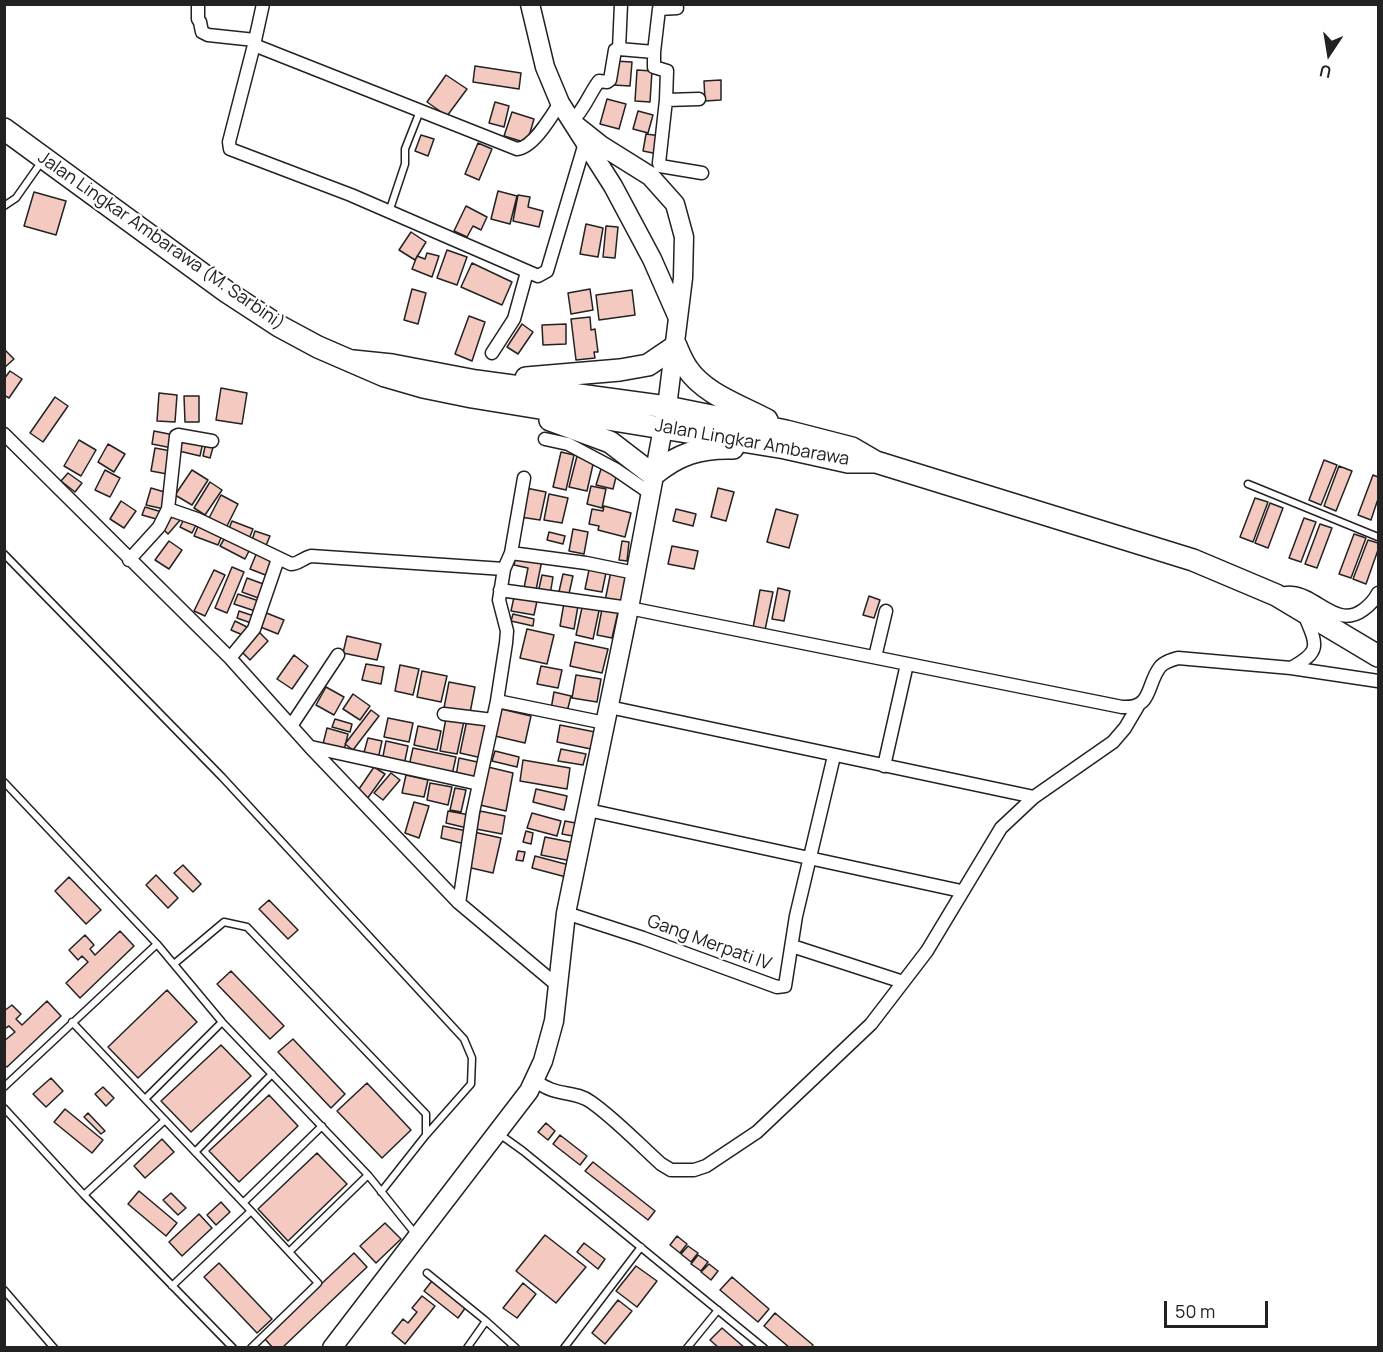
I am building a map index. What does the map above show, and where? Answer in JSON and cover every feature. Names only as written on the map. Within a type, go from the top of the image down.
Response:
[{"type":"highway","name":"Jalan Lingkar Ambarawa (M. Sarbini)","points":[[4,129],[227,292],[279,326],[318,347],[353,361]]},
{"type":"highway","points":[[474,389],[648,365],[676,346],[687,369],[701,383],[785,439]]},
{"type":"highway","name":"Jalan Lingkar Ambarawa","points":[[353,361],[392,365],[474,389],[852,448],[876,462],[1193,560],[1276,594],[1378,656]]},
{"type":"highway","points":[[474,389],[610,442],[651,484],[670,461],[693,451],[785,439]]},
{"type":"main road","points":[[530,4],[545,67],[560,103],[613,186],[652,259],[678,318]]},
{"type":"main road","points":[[332,1347],[498,1133],[535,1080],[549,1044],[554,1022],[566,913],[629,608],[665,417],[676,346],[683,278],[684,237],[675,204],[650,176],[602,146],[573,122]]},
{"type":"street","points":[[198,4],[198,19],[202,32],[208,35],[254,42],[420,111],[521,149],[532,141],[560,103]]},
{"type":"street","points":[[263,4],[229,142],[230,149],[286,169],[538,276],[547,271],[585,143]]},
{"type":"street","points":[[619,49],[621,4]]},
{"type":"street","points":[[677,8],[659,9],[654,52],[654,67],[667,71],[659,163],[660,166],[702,173]]},
{"type":"street","points":[[573,122],[584,110],[596,83],[610,80],[615,50],[654,52]]},
{"type":"street","points":[[666,100],[699,99]]},
{"type":"street","points":[[492,353],[514,319],[526,272]]},
{"type":"street","points":[[4,434],[230,658],[310,747],[459,903],[558,987]]},
{"type":"street","points":[[129,560],[159,527],[168,509],[176,436],[213,441]]},
{"type":"street","points":[[544,439],[568,444],[615,469],[651,484]]},
{"type":"street","points":[[459,903],[473,812],[497,701],[506,643],[507,631],[500,609],[500,590],[504,569],[511,553],[524,478]]},
{"type":"street","points":[[168,509],[197,519],[278,559],[296,564],[305,557],[311,556],[504,569]]},
{"type":"street","points":[[511,553],[576,561],[635,573]]},
{"type":"street","points":[[230,658],[254,629],[278,559]]},
{"type":"street","points":[[500,590],[629,608],[1122,707],[1138,706]]},
{"type":"street","points":[[1276,594],[1292,592],[1343,616],[1359,613],[1374,601],[1378,593]]},
{"type":"street","points":[[875,657],[886,611]]},
{"type":"street","points":[[1291,668],[1311,655],[1314,647],[1312,633],[1303,611]]},
{"type":"street","points":[[291,726],[338,655]]},
{"type":"street","points":[[535,1080],[552,1091],[576,1095],[591,1102],[661,1164],[671,1170],[694,1170],[706,1166],[757,1132],[871,1024],[927,951],[1001,828],[1034,797],[1113,742],[1144,700],[1159,668],[1167,662],[1178,658],[1291,668],[1378,681]]},
{"type":"street","points":[[884,766],[907,664]]},
{"type":"street","points":[[497,701],[607,715],[834,756],[1034,797]]},
{"type":"street","points":[[444,714],[493,720]]},
{"type":"street","points":[[310,747],[479,784]]},
{"type":"street","name":"Gang Merpati IV","points":[[566,913],[644,938],[777,987],[785,986],[796,916],[834,756]]},
{"type":"street","points":[[588,810],[961,891]]},
{"type":"street","points":[[792,946],[903,981]]},
{"type":"lane","points":[[389,213],[405,164],[405,149],[420,111]]},
{"type":"lane","points":[[4,206],[16,198],[44,158]]},
{"type":"lane","points":[[1248,484],[1378,537]]},
{"type":"lane","points":[[4,554],[222,777],[464,1039],[472,1058],[471,1084],[426,1135],[381,1192]]},
{"type":"lane","points":[[4,567],[11,561]]},
{"type":"lane","points":[[4,782],[157,944],[222,1023],[368,1175],[418,1238]]},
{"type":"lane","points":[[174,964],[224,922],[247,927],[426,1114],[426,1135]]},
{"type":"lane","points":[[4,1087],[157,944]]},
{"type":"lane","points":[[72,1022],[318,1283],[251,1347]]},
{"type":"lane","points":[[145,1099],[222,1023]]},
{"type":"lane","points":[[195,1152],[272,1074]]},
{"type":"lane","points":[[4,1108],[84,1195],[233,1347]]},
{"type":"lane","points":[[84,1195],[165,1120]]},
{"type":"lane","points":[[244,1202],[322,1126]]},
{"type":"lane","points":[[498,1133],[764,1347]]},
{"type":"lane","points":[[289,1252],[368,1175]]},
{"type":"lane","points":[[172,1286],[251,1211]]},
{"type":"lane","points":[[564,1347],[641,1247]]},
{"type":"lane","points":[[427,1274],[516,1347]]},
{"type":"lane","points":[[5,1293],[54,1347]]},
{"type":"lane","points":[[687,1347],[718,1310]]},
{"type":"lane","points":[[467,1347],[486,1321]]},
{"type":"building","points":[[615,61],[632,62],[630,86],[613,85]]},
{"type":"building","points":[[475,66],[521,73],[519,89],[473,82]]},
{"type":"building","points":[[637,70],[652,71],[650,102],[635,101]]},
{"type":"building","points":[[446,75],[467,89],[447,116],[427,102]]},
{"type":"building","points":[[721,80],[721,100],[705,101],[704,81]]},
{"type":"building","points":[[607,99],[626,104],[619,129],[600,124]]},
{"type":"building","points":[[495,102],[509,106],[504,127],[489,123]]},
{"type":"building","points":[[638,111],[653,115],[648,133],[633,129]]},
{"type":"building","points":[[512,112],[534,119],[527,143],[504,136]]},
{"type":"building","points":[[646,134],[661,136],[658,154],[643,151]]},
{"type":"building","points":[[421,135],[434,139],[428,156],[415,151]]},
{"type":"building","points":[[478,143],[492,149],[479,180],[465,174]]},
{"type":"building","points":[[498,191],[517,196],[510,224],[491,219]]},
{"type":"building","points":[[34,192],[66,201],[56,235],[24,226]]},
{"type":"building","points":[[518,195],[530,197],[528,207],[543,211],[539,227],[513,221]]},
{"type":"building","points":[[466,206],[487,217],[481,230],[473,226],[467,237],[454,231]]},
{"type":"building","points":[[586,224],[603,228],[598,257],[580,254]]},
{"type":"building","points":[[606,226],[618,227],[615,258],[603,257]]},
{"type":"building","points":[[411,232],[426,242],[415,260],[399,250]]},
{"type":"building","points":[[447,250],[467,257],[457,285],[437,278]]},
{"type":"building","points":[[427,253],[439,256],[432,277],[412,269],[417,256],[425,259]]},
{"type":"building","points":[[472,263],[512,282],[502,305],[461,287]]},
{"type":"building","points":[[412,289],[426,293],[418,324],[404,320]]},
{"type":"building","points":[[590,289],[593,310],[571,314],[568,293]]},
{"type":"building","points":[[632,290],[635,315],[599,320],[596,295]]},
{"type":"building","points":[[469,316],[485,322],[472,361],[455,354]]},
{"type":"building","points":[[590,317],[591,330],[595,329],[598,352],[594,352],[595,358],[576,360],[571,319]]},
{"type":"building","points":[[522,324],[533,332],[518,354],[507,347]]},
{"type":"building","points":[[566,324],[566,344],[543,345],[542,325]]},
{"type":"building","points":[[4,349],[14,359],[4,368]]},
{"type":"building","points":[[10,371],[22,379],[9,398],[4,395],[4,379]]},
{"type":"building","points":[[221,388],[247,393],[242,424],[216,420]]},
{"type":"building","points":[[159,393],[177,395],[175,422],[157,421]]},
{"type":"building","points":[[184,396],[199,396],[199,422],[185,422]]},
{"type":"building","points":[[55,397],[68,406],[43,442],[30,433]]},
{"type":"building","points":[[154,431],[174,435],[172,448],[152,444]]},
{"type":"building","points":[[181,438],[203,442],[200,456],[179,451]]},
{"type":"building","points":[[79,440],[96,450],[81,476],[64,466]]},
{"type":"building","points":[[206,442],[214,444],[210,458],[203,456]]},
{"type":"building","points":[[108,444],[125,454],[114,472],[98,462]]},
{"type":"building","points":[[155,448],[171,451],[167,474],[151,471]]},
{"type":"building","points":[[561,452],[574,455],[566,490],[553,487]]},
{"type":"building","points":[[577,456],[594,460],[587,491],[569,487]]},
{"type":"building","points":[[1324,460],[1337,465],[1321,505],[1309,500]]},
{"type":"building","points":[[1339,466],[1352,471],[1336,511],[1324,506]]},
{"type":"building","points":[[601,469],[617,473],[613,489],[596,485]]},
{"type":"building","points":[[105,470],[120,478],[110,497],[95,490]]},
{"type":"building","points":[[192,470],[208,480],[192,505],[175,495]]},
{"type":"building","points":[[68,473],[82,483],[75,492],[61,481]]},
{"type":"building","points":[[1373,475],[1378,477],[1378,499],[1371,520],[1358,515]]},
{"type":"building","points":[[210,482],[222,490],[205,515],[194,508]]},
{"type":"building","points":[[591,486],[606,489],[602,508],[587,504]]},
{"type":"building","points":[[151,488],[168,493],[164,509],[146,505]]},
{"type":"building","points":[[526,488],[546,492],[540,520],[520,517]]},
{"type":"building","points":[[718,488],[734,492],[726,521],[711,517]]},
{"type":"building","points":[[549,494],[568,498],[562,523],[544,520]]},
{"type":"building","points":[[221,495],[238,504],[226,528],[208,520]]},
{"type":"building","points":[[1255,498],[1268,502],[1253,542],[1240,537]]},
{"type":"building","points":[[121,501],[136,511],[124,528],[110,519]]},
{"type":"building","points":[[1270,503],[1283,508],[1268,548],[1255,543]]},
{"type":"building","points":[[604,506],[631,513],[625,537],[598,530],[599,526],[589,524],[592,509],[603,511]]},
{"type":"building","points":[[145,507],[162,512],[160,520],[142,515]]},
{"type":"building","points":[[676,509],[696,514],[693,526],[673,521]]},
{"type":"building","points":[[776,509],[798,515],[789,548],[767,542]]},
{"type":"building","points":[[175,513],[182,518],[168,534],[162,528]]},
{"type":"building","points":[[185,517],[197,523],[192,533],[180,527]]},
{"type":"building","points":[[1304,518],[1316,522],[1301,562],[1289,558]]},
{"type":"building","points":[[232,521],[253,529],[249,539],[228,531]]},
{"type":"building","points":[[199,524],[223,533],[218,545],[194,536]]},
{"type":"building","points":[[1320,524],[1332,528],[1317,568],[1305,564]]},
{"type":"building","points":[[573,529],[588,532],[584,554],[569,551]]},
{"type":"building","points":[[255,531],[270,536],[265,548],[251,543]]},
{"type":"building","points":[[549,532],[565,536],[563,544],[547,540]]},
{"type":"building","points":[[1354,534],[1366,538],[1351,578],[1339,574]]},
{"type":"building","points":[[226,536],[250,549],[245,559],[220,546]]},
{"type":"building","points":[[1368,540],[1378,543],[1378,550],[1366,584],[1353,579]]},
{"type":"building","points":[[169,541],[182,550],[169,569],[155,560]]},
{"type":"building","points":[[622,541],[629,542],[627,561],[619,560]]},
{"type":"building","points":[[672,546],[698,551],[694,569],[668,564]]},
{"type":"building","points":[[257,552],[275,560],[268,576],[250,569]]},
{"type":"building","points":[[516,555],[542,560],[536,590],[524,588],[528,568],[514,565]]},
{"type":"building","points":[[590,565],[607,568],[602,592],[585,589]]},
{"type":"building","points":[[232,567],[244,572],[227,613],[215,608]]},
{"type":"building","points":[[214,570],[225,575],[205,616],[194,611]]},
{"type":"building","points":[[611,571],[630,574],[625,604],[605,601]]},
{"type":"building","points":[[563,574],[573,576],[568,598],[558,596]]},
{"type":"building","points":[[542,575],[553,577],[550,595],[538,593]]},
{"type":"building","points":[[247,578],[266,585],[261,599],[242,592]]},
{"type":"building","points":[[778,588],[790,591],[784,621],[772,619]]},
{"type":"building","points":[[760,590],[773,592],[765,630],[753,628]]},
{"type":"building","points":[[238,594],[259,601],[255,611],[234,604]]},
{"type":"building","points":[[869,596],[880,600],[874,618],[863,615]]},
{"type":"building","points":[[514,597],[537,601],[534,615],[511,611]]},
{"type":"building","points":[[564,603],[578,606],[574,629],[560,626]]},
{"type":"building","points":[[583,603],[600,606],[593,639],[576,635]]},
{"type":"building","points":[[602,609],[618,612],[612,638],[597,635]]},
{"type":"building","points":[[239,611],[254,616],[251,623],[237,618]]},
{"type":"building","points":[[264,612],[284,620],[278,634],[258,626]]},
{"type":"building","points":[[513,614],[534,619],[533,626],[511,621]]},
{"type":"building","points":[[235,621],[249,628],[245,636],[231,630]]},
{"type":"building","points":[[527,629],[554,635],[547,664],[520,658]]},
{"type":"building","points":[[258,631],[268,641],[250,660],[240,650]]},
{"type":"building","points":[[347,636],[381,644],[377,660],[343,653]]},
{"type":"building","points":[[575,642],[608,649],[602,673],[570,666]]},
{"type":"building","points":[[294,655],[308,666],[292,689],[277,679]]},
{"type":"building","points":[[366,664],[384,667],[381,684],[362,680]]},
{"type":"building","points":[[400,665],[419,669],[413,695],[395,691]]},
{"type":"building","points":[[541,666],[562,670],[558,688],[537,684]]},
{"type":"building","points":[[422,671],[447,676],[441,702],[417,697]]},
{"type":"building","points":[[576,675],[601,679],[597,702],[572,698]]},
{"type":"building","points":[[449,682],[475,687],[470,713],[444,708]]},
{"type":"building","points":[[326,687],[344,697],[334,715],[316,705]]},
{"type":"building","points":[[554,692],[571,696],[567,712],[551,709]]},
{"type":"building","points":[[353,694],[370,706],[360,720],[343,709]]},
{"type":"building","points":[[501,709],[531,716],[525,743],[495,736]]},
{"type":"building","points":[[371,710],[379,716],[353,750],[345,744]]},
{"type":"building","points":[[388,718],[413,723],[409,742],[384,737]]},
{"type":"building","points":[[446,718],[464,721],[457,754],[440,751]]},
{"type":"building","points":[[335,719],[352,724],[350,732],[332,727]]},
{"type":"building","points":[[467,720],[489,724],[482,758],[460,753]]},
{"type":"building","points":[[560,725],[595,732],[591,749],[557,742]]},
{"type":"building","points":[[418,726],[441,731],[437,750],[414,745]]},
{"type":"building","points":[[327,728],[348,734],[344,750],[323,744]]},
{"type":"building","points":[[368,738],[382,741],[378,759],[363,756]]},
{"type":"building","points":[[386,741],[408,746],[404,765],[382,761]]},
{"type":"building","points":[[413,748],[456,757],[452,775],[409,766]]},
{"type":"building","points":[[561,749],[586,754],[583,765],[558,761]]},
{"type":"building","points":[[495,751],[519,757],[517,767],[492,761]]},
{"type":"building","points":[[459,758],[482,763],[479,780],[456,776]]},
{"type":"building","points":[[523,760],[570,768],[567,789],[520,781]]},
{"type":"building","points":[[374,767],[385,774],[367,799],[357,792]]},
{"type":"building","points":[[488,767],[513,773],[506,811],[480,805]]},
{"type":"building","points":[[391,773],[400,780],[383,800],[374,793]]},
{"type":"building","points":[[406,775],[428,780],[424,797],[402,793]]},
{"type":"building","points":[[430,783],[452,787],[448,805],[427,800]]},
{"type":"building","points":[[455,788],[466,790],[461,812],[450,810]]},
{"type":"building","points":[[536,789],[567,796],[564,810],[533,802]]},
{"type":"building","points":[[414,802],[429,806],[419,838],[405,833]]},
{"type":"building","points":[[448,811],[470,815],[467,828],[446,823]]},
{"type":"building","points":[[480,811],[505,816],[502,834],[476,829]]},
{"type":"building","points":[[532,813],[561,821],[557,836],[527,828]]},
{"type":"building","points":[[565,821],[581,824],[578,837],[562,834]]},
{"type":"building","points":[[443,826],[467,831],[465,844],[441,838]]},
{"type":"building","points":[[526,831],[533,833],[531,844],[523,842]]},
{"type":"building","points":[[474,832],[501,838],[493,873],[467,867]]},
{"type":"building","points":[[545,837],[575,843],[571,861],[541,855]]},
{"type":"building","points":[[518,851],[525,852],[523,861],[516,860]]},
{"type":"building","points":[[535,856],[569,865],[566,877],[532,868]]},
{"type":"building","points":[[183,865],[201,884],[193,892],[174,873]]},
{"type":"building","points":[[156,875],[178,898],[168,908],[146,885]]},
{"type":"building","points":[[69,877],[101,910],[86,924],[55,891]]},
{"type":"building","points":[[269,900],[298,930],[288,939],[259,909]]},
{"type":"building","points":[[120,931],[134,946],[80,998],[66,983],[88,962],[82,956],[78,960],[69,950],[85,935],[94,945],[90,949],[95,955]]},
{"type":"building","points":[[231,971],[284,1026],[270,1039],[217,984]]},
{"type":"building","points":[[167,990],[197,1022],[138,1078],[108,1047]]},
{"type":"building","points":[[47,1001],[61,1016],[7,1067],[4,1065],[4,1041],[15,1032],[9,1026],[4,1029],[4,1011],[12,1005],[21,1014],[16,1019],[22,1025]]},
{"type":"building","points":[[293,1039],[345,1094],[331,1108],[278,1052]]},
{"type":"building","points":[[221,1045],[251,1076],[191,1132],[161,1101]]},
{"type":"building","points":[[51,1078],[63,1091],[46,1107],[33,1094]]},
{"type":"building","points":[[367,1083],[411,1130],[382,1158],[337,1111]]},
{"type":"building","points":[[103,1087],[114,1098],[106,1106],[95,1094]]},
{"type":"building","points":[[269,1095],[298,1126],[239,1182],[209,1151]]},
{"type":"building","points":[[65,1109],[103,1140],[92,1153],[54,1122]]},
{"type":"building","points":[[88,1113],[105,1131],[101,1134],[84,1117]]},
{"type":"building","points":[[546,1123],[555,1131],[548,1140],[538,1132]]},
{"type":"building","points":[[560,1135],[587,1156],[580,1165],[553,1144]]},
{"type":"building","points":[[162,1139],[174,1152],[145,1178],[134,1166]]},
{"type":"building","points":[[317,1153],[347,1184],[288,1241],[258,1209]]},
{"type":"building","points":[[593,1162],[655,1211],[648,1220],[585,1171]]},
{"type":"building","points":[[139,1191],[177,1223],[166,1236],[128,1204]]},
{"type":"building","points":[[171,1193],[186,1208],[178,1215],[163,1200]]},
{"type":"building","points":[[221,1202],[230,1212],[216,1225],[207,1215]]},
{"type":"building","points":[[199,1214],[212,1228],[182,1256],[169,1242]]},
{"type":"building","points":[[385,1223],[401,1239],[376,1263],[360,1246]]},
{"type":"building","points":[[545,1235],[586,1267],[556,1303],[516,1271]]},
{"type":"building","points":[[677,1236],[687,1244],[680,1253],[670,1245]]},
{"type":"building","points":[[584,1243],[605,1259],[598,1269],[577,1252]]},
{"type":"building","points":[[688,1246],[698,1253],[691,1262],[681,1254]]},
{"type":"building","points":[[354,1253],[367,1267],[282,1348],[273,1348],[264,1338]]},
{"type":"building","points":[[698,1255],[708,1262],[701,1271],[691,1264]]},
{"type":"building","points":[[219,1263],[272,1319],[257,1333],[204,1277]]},
{"type":"building","points":[[709,1264],[718,1271],[711,1280],[701,1272]]},
{"type":"building","points":[[636,1266],[657,1281],[637,1307],[616,1291]]},
{"type":"building","points":[[732,1277],[769,1309],[758,1322],[720,1290]]},
{"type":"building","points":[[432,1281],[466,1307],[458,1318],[424,1291]]},
{"type":"building","points":[[523,1283],[536,1294],[517,1318],[503,1308]]},
{"type":"building","points":[[422,1296],[435,1306],[405,1344],[392,1333],[403,1319],[408,1323],[417,1312],[412,1308]]},
{"type":"building","points":[[618,1300],[632,1311],[605,1344],[592,1333]]},
{"type":"building","points":[[775,1313],[813,1345],[811,1348],[790,1348],[764,1326]]},
{"type":"building","points":[[722,1328],[745,1348],[719,1348],[710,1340]]}]
